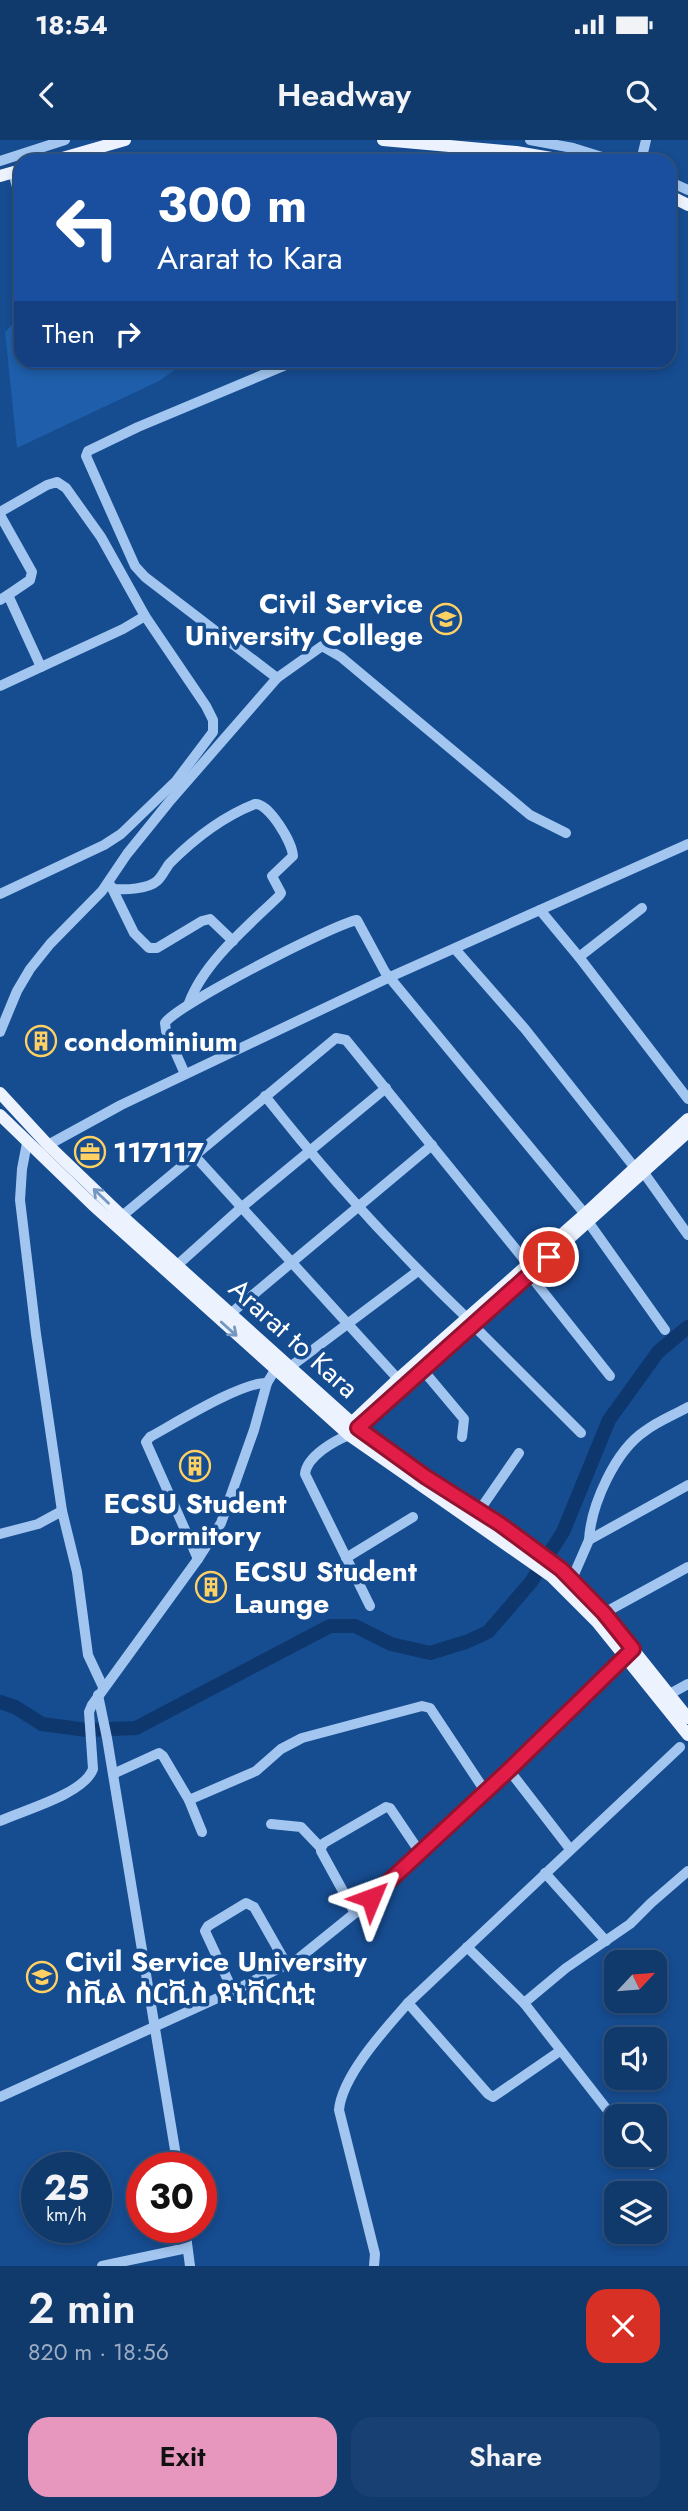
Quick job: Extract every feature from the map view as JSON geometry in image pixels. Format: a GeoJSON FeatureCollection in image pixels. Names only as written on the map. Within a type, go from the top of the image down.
{"type":"FeatureCollection","features":[{"type":"Feature","properties":{"kind":"main road"},"geometry":{"type":"LineString","coordinates":[[76,154],[125,140]]}},
{"type":"Feature","properties":{"kind":"main road"},"geometry":{"type":"LineString","coordinates":[[383,140],[467,146],[521,154]]}},
{"type":"Feature","properties":{"kind":"main road"},"geometry":{"type":"LineString","coordinates":[[676,191],[688,205]]}},
{"type":"Feature","properties":{"kind":"main road","name":"Ararat to Kara"},"geometry":{"type":"LineString","coordinates":[[0,1093],[48,1146],[122,1216],[172,1270],[230,1314],[290,1367],[348,1431]]}},
{"type":"Feature","properties":{"kind":"main road","name":"Ararat to Kara"},"geometry":{"type":"LineString","coordinates":[[0,1115],[27,1143],[172,1270],[275,1370],[348,1431],[538,1558]]}},
{"type":"Feature","properties":{"kind":"main road"},"geometry":{"type":"LineString","coordinates":[[640,1170],[688,1119]]}},
{"type":"Feature","properties":{"kind":"main road"},"geometry":{"type":"LineString","coordinates":[[348,1431],[379,1402],[422,1369],[528,1268],[640,1170],[688,1132]]}},
{"type":"Feature","properties":{"kind":"main road"},"geometry":{"type":"LineString","coordinates":[[379,1402],[398,1378],[470,1322]]}},
{"type":"Feature","properties":{"kind":"main road","name":"Ararat to Kara"},"geometry":{"type":"LineString","coordinates":[[422,1481],[479,1511],[604,1613],[688,1735]]}},
{"type":"Feature","properties":{"kind":"main road","name":"Ararat to Kara"},"geometry":{"type":"LineString","coordinates":[[574,1587],[688,1718]]}},
{"type":"Feature","properties":{"kind":"street"},"geometry":{"type":"LineString","coordinates":[[22,154],[65,140]]}},
{"type":"Feature","properties":{"kind":"street"},"geometry":{"type":"LineString","coordinates":[[530,140],[592,154]]}},
{"type":"Feature","properties":{"kind":"street"},"geometry":{"type":"LineString","coordinates":[[465,154],[467,146]]}},
{"type":"Feature","properties":{"kind":"street"},"geometry":{"type":"LineString","coordinates":[[277,678],[145,578],[135,566],[86,456],[92,449],[138,427],[279,368]]}},
{"type":"Feature","properties":{"kind":"street"},"geometry":{"type":"LineString","coordinates":[[0,894],[104,845],[121,834],[176,781],[214,732],[213,720],[206,706],[145,616],[101,537],[66,488],[57,482],[47,485],[0,514],[32,572],[30,580],[4,597],[41,667]]}},
{"type":"Feature","properties":{"kind":"street"},"geometry":{"type":"LineString","coordinates":[[0,685],[124,629],[145,616]]}},
{"type":"Feature","properties":{"kind":"street"},"geometry":{"type":"LineString","coordinates":[[0,1032],[17,991],[50,944],[111,886],[127,854],[277,678],[322,646],[341,657],[530,815],[566,833]]}},
{"type":"Feature","properties":{"kind":"street"},"geometry":{"type":"LineString","coordinates":[[111,886],[141,887],[158,880],[167,866],[193,841],[237,811],[261,803],[266,807],[288,840],[293,856],[272,876],[281,893],[233,941],[203,976],[189,1003]]}},
{"type":"Feature","properties":{"kind":"street"},"geometry":{"type":"LineString","coordinates":[[48,1146],[121,1105],[390,977],[688,844]]}},
{"type":"Feature","properties":{"kind":"street"},"geometry":{"type":"LineString","coordinates":[[111,886],[134,933],[149,948],[157,948],[210,919],[233,941]]}},
{"type":"Feature","properties":{"kind":"street"},"geometry":{"type":"LineString","coordinates":[[579,957],[642,908]]}},
{"type":"Feature","properties":{"kind":"street"},"geometry":{"type":"LineString","coordinates":[[540,910],[688,1099]]}},
{"type":"Feature","properties":{"kind":"street"},"geometry":{"type":"LineString","coordinates":[[185,1074],[166,1031],[165,1023],[168,1017],[289,950],[355,920],[378,963],[587,1218],[665,1331]]}},
{"type":"Feature","properties":{"kind":"street"},"geometry":{"type":"LineString","coordinates":[[455,949],[525,1029],[640,1170],[688,1235]]}},
{"type":"Feature","properties":{"kind":"street"},"geometry":{"type":"LineString","coordinates":[[122,1216],[193,1154],[336,1038],[341,1038],[346,1040],[432,1145],[610,1376]]}},
{"type":"Feature","properties":{"kind":"street"},"geometry":{"type":"LineString","coordinates":[[172,1270],[242,1207],[386,1088]]}},
{"type":"Feature","properties":{"kind":"street"},"geometry":{"type":"LineString","coordinates":[[265,1096],[356,1206],[581,1433]]}},
{"type":"Feature","properties":{"kind":"street"},"geometry":{"type":"LineString","coordinates":[[27,1143],[20,1200],[62,1511],[77,1572],[88,1655],[100,1691],[176,2152]]}},
{"type":"Feature","properties":{"kind":"street"},"geometry":{"type":"LineString","coordinates":[[230,1314],[432,1145]]}},
{"type":"Feature","properties":{"kind":"street"},"geometry":{"type":"LineString","coordinates":[[193,1154],[398,1378]]}},
{"type":"Feature","properties":{"kind":"street"},"geometry":{"type":"LineString","coordinates":[[290,1367],[418,1271]]}},
{"type":"Feature","properties":{"kind":"street"},"geometry":{"type":"LineString","coordinates":[[422,1369],[464,1419],[462,1437]]}},
{"type":"Feature","properties":{"kind":"street"},"geometry":{"type":"LineString","coordinates":[[0,1821],[54,1799],[87,1780],[93,1769],[89,1712],[100,1691],[198,1559],[225,1514],[267,1383],[275,1370]]}},
{"type":"Feature","properties":{"kind":"street"},"geometry":{"type":"LineString","coordinates":[[198,1559],[146,1442],[150,1437],[233,1393],[252,1384],[267,1383]]}},
{"type":"Feature","properties":{"kind":"street"},"geometry":{"type":"LineString","coordinates":[[574,1587],[589,1539],[589,1527],[611,1472],[625,1451],[645,1431],[688,1407]]}},
{"type":"Feature","properties":{"kind":"street"},"geometry":{"type":"LineString","coordinates":[[348,1431],[306,1467],[305,1474],[370,1606]]}},
{"type":"Feature","properties":{"kind":"street"},"geometry":{"type":"LineString","coordinates":[[479,1511],[519,1453]]}},
{"type":"Feature","properties":{"kind":"street"},"geometry":{"type":"LineString","coordinates":[[589,1539],[688,1485]]}},
{"type":"Feature","properties":{"kind":"street"},"geometry":{"type":"LineString","coordinates":[[0,1534],[38,1524],[62,1511]]}},
{"type":"Feature","properties":{"kind":"street"},"geometry":{"type":"LineString","coordinates":[[346,1558],[413,1517]]}},
{"type":"Feature","properties":{"kind":"street"},"geometry":{"type":"LineString","coordinates":[[604,1613],[688,1567]]}},
{"type":"Feature","properties":{"kind":"street"},"geometry":{"type":"LineString","coordinates":[[0,2097],[233,1992],[298,1959],[355,1913],[509,1770],[629,1653]]}},
{"type":"Feature","properties":{"kind":"street"},"geometry":{"type":"LineString","coordinates":[[668,1695],[688,1684]]}},
{"type":"Feature","properties":{"kind":"street"},"geometry":{"type":"LineString","coordinates":[[188,1800],[256,1771],[281,1749],[302,1738],[422,1706],[430,1708],[485,1791]]}},
{"type":"Feature","properties":{"kind":"street"},"geometry":{"type":"LineString","coordinates":[[374,2266],[375,2254],[339,2110],[343,2090],[372,2046],[408,2003],[680,1747]]}},
{"type":"Feature","properties":{"kind":"street"},"geometry":{"type":"LineString","coordinates":[[113,1774],[159,1753],[188,1800],[202,1832]]}},
{"type":"Feature","properties":{"kind":"street"},"geometry":{"type":"LineString","coordinates":[[509,1770],[570,1849]]}},
{"type":"Feature","properties":{"kind":"street"},"geometry":{"type":"LineString","coordinates":[[321,1848],[324,1843],[386,1807],[390,1808],[419,1851]]}},
{"type":"Feature","properties":{"kind":"street"},"geometry":{"type":"LineString","coordinates":[[271,1824],[301,1827],[321,1848],[355,1913]]}},
{"type":"Feature","properties":{"kind":"street"},"geometry":{"type":"LineString","coordinates":[[524,2003],[566,1968],[630,1924],[688,1871]]}},
{"type":"Feature","properties":{"kind":"street"},"geometry":{"type":"LineString","coordinates":[[545,1873],[606,1941]]}},
{"type":"Feature","properties":{"kind":"street"},"geometry":{"type":"LineString","coordinates":[[233,1992],[205,1931],[208,1926],[246,1903],[254,1907],[288,1965]]}},
{"type":"Feature","properties":{"kind":"street"},"geometry":{"type":"LineString","coordinates":[[467,1947],[524,2003],[604,2106]]}},
{"type":"Feature","properties":{"kind":"street"},"geometry":{"type":"LineString","coordinates":[[408,2003],[488,2094],[493,2096],[561,2051]]}},
{"type":"Feature","properties":{"kind":"street"},"geometry":{"type":"LineString","coordinates":[[186,2243],[190,2266]]}},
{"type":"Feature","properties":{"kind":"street"},"geometry":{"type":"LineString","coordinates":[[102,2266],[187,2248]]}},
{"type":"Feature","properties":{"kind":"shaded area"},"geometry":{"type":"Polygon","coordinates":[[[14,322],[14,368],[177,368],[159,381],[17,448],[5,332],[14,322]]]}},
{"type":"Feature","properties":{"kind":"waterway"},"geometry":{"type":"LineString","coordinates":[[0,1702],[15,1707],[42,1724],[87,1730],[136,1728],[330,1626],[355,1626],[391,1644],[430,1653],[488,1632],[531,1582],[563,1532],[609,1420],[658,1352],[688,1327]]}},
{"type":"Feature","properties":{"kind":"place","name":"Civil Service University College"},"geometry":{"type":"Point","coordinates":[446,619]}},
{"type":"Feature","properties":{"kind":"place","name":"condominium"},"geometry":{"type":"Point","coordinates":[41,1041]}},
{"type":"Feature","properties":{"kind":"place","name":"117117"},"geometry":{"type":"Point","coordinates":[90,1152]}},
{"type":"Feature","properties":{"kind":"place","name":"ECSU Student Dormitory"},"geometry":{"type":"Point","coordinates":[195,1466]}},
{"type":"Feature","properties":{"kind":"place","name":"ECSU Student Launge"},"geometry":{"type":"Point","coordinates":[211,1587]}},
{"type":"Feature","properties":{"kind":"place","name":"Civil Service University ስቪል ሰርቪስ ዩኒቨርሲቲ"},"geometry":{"type":"Point","coordinates":[42,1977]}},
{"type":"Feature","properties":{"kind":"route"},"geometry":{"type":"LineString","coordinates":[[371,1898],[509,1770],[633,1649],[604,1613],[561,1569],[500,1524],[426,1477],[358,1428],[549,1257]]}}]}
